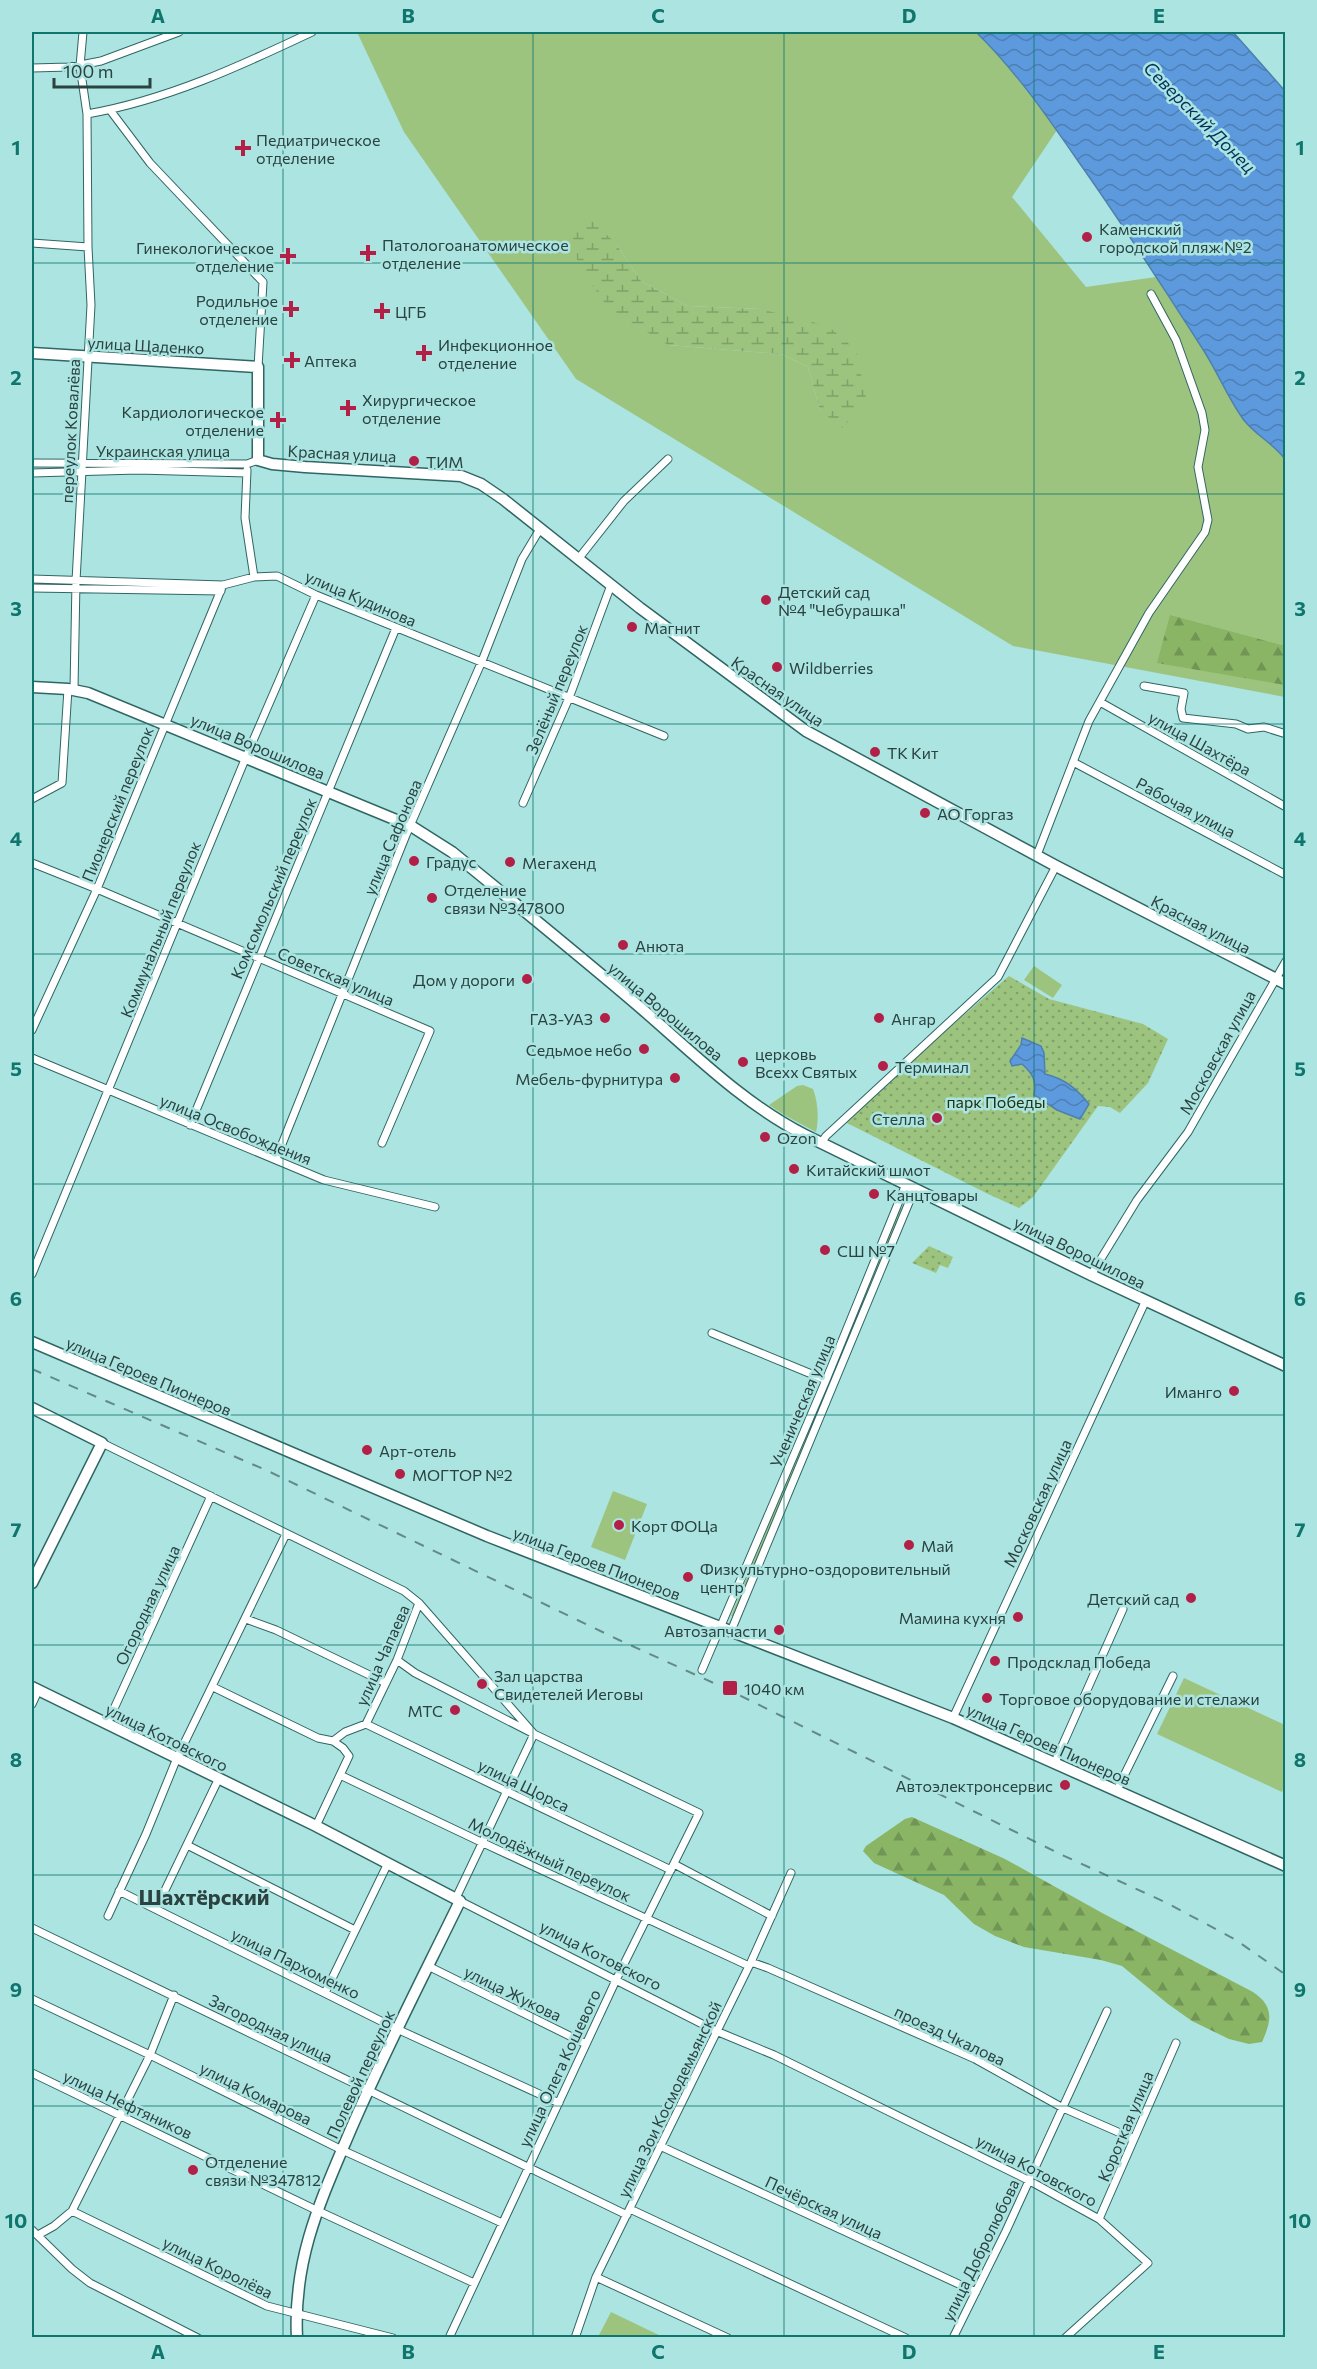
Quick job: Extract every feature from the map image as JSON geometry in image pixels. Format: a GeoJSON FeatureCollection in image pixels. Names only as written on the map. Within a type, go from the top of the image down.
{"type":"FeatureCollection","features":[{"type":"Feature","properties":{"kind":"main road","name":"улица Щаденко"},"geometry":{"type":"LineString","coordinates":[[32,353],[258,367]]}},
{"type":"Feature","properties":{"kind":"main road"},"geometry":{"type":"LineString","coordinates":[[253,462],[258,367]]}},
{"type":"Feature","properties":{"kind":"main road","name":"Красная улица"},"geometry":{"type":"LineString","coordinates":[[253,462],[461,476],[486,487],[611,585],[806,731],[1056,866],[1286,984]]}},
{"type":"Feature","properties":{"kind":"main road","name":"улица Ворошилова"},"geometry":{"type":"LineString","coordinates":[[32,687],[71,689],[165,723],[411,826],[452,852],[641,1008],[696,1057],[764,1111],[787,1126],[1091,1275],[1286,1366]]}},
{"type":"Feature","properties":{"kind":"main road","name":"улица Героев Пионеров"},"geometry":{"type":"LineString","coordinates":[[32,1342],[488,1536],[953,1718],[1286,1866]]}},
{"type":"Feature","properties":{"kind":"main road"},"geometry":{"type":"LineString","coordinates":[[32,1408],[102,1443],[32,1583]]}},
{"type":"Feature","properties":{"kind":"main road","name":"улица Котовского"},"geometry":{"type":"LineString","coordinates":[[35,1689],[316,1826],[458,1899]]}},
{"type":"Feature","properties":{"kind":"main road","name":"Полевой переулок"},"geometry":{"type":"LineString","coordinates":[[297,2337],[296,2313],[303,2258],[316,2210],[367,2090],[458,1899]]}},
{"type":"Feature","properties":{"kind":"street","name":"переулок Ковалёва"},"geometry":{"type":"LineString","coordinates":[[41,796],[62,783],[77,589],[91,305],[87,114],[80,66],[83,32]]}},
{"type":"Feature","properties":{"kind":"street"},"geometry":{"type":"LineString","coordinates":[[32,68],[80,66],[117,56],[179,32]]}},
{"type":"Feature","properties":{"kind":"street"},"geometry":{"type":"LineString","coordinates":[[87,114],[132,105],[214,77],[312,32]]}},
{"type":"Feature","properties":{"kind":"street"},"geometry":{"type":"LineString","coordinates":[[110,110],[150,163],[263,282],[258,367]]}},
{"type":"Feature","properties":{"kind":"street"},"geometry":{"type":"LineString","coordinates":[[32,243],[88,247]]}},
{"type":"Feature","properties":{"kind":"street"},"geometry":{"type":"LineString","coordinates":[[1037,855],[1089,721],[1149,613],[1205,532],[1208,520],[1198,467],[1205,430],[1202,413],[1176,340],[1150,294]]}},
{"type":"Feature","properties":{"kind":"street"},"geometry":{"type":"LineString","coordinates":[[579,558],[624,501],[668,459]]}},
{"type":"Feature","properties":{"kind":"street"},"geometry":{"type":"LineString","coordinates":[[253,462],[247,473],[244,519],[254,577]]}},
{"type":"Feature","properties":{"kind":"street","name":"Украинская улица"},"geometry":{"type":"LineString","coordinates":[[32,463],[253,462]]}},
{"type":"Feature","properties":{"kind":"street","name":"Украинская улица"},"geometry":{"type":"LineString","coordinates":[[32,473],[138,470],[247,473]]}},
{"type":"Feature","properties":{"kind":"street","name":"улица Сафонова"},"geometry":{"type":"LineString","coordinates":[[276,1159],[342,993],[482,661],[522,559],[540,529]]}},
{"type":"Feature","properties":{"kind":"street","name":"улица Кудинова"},"geometry":{"type":"LineString","coordinates":[[32,588],[222,588],[254,577],[277,576],[316,596],[664,736]]}},
{"type":"Feature","properties":{"kind":"street","name":"улица Кудинова"},"geometry":{"type":"LineString","coordinates":[[32,579],[222,588]]}},
{"type":"Feature","properties":{"kind":"street","name":"Зелёный переулок"},"geometry":{"type":"LineString","coordinates":[[523,803],[569,698],[611,585]]}},
{"type":"Feature","properties":{"kind":"street","name":"Пионерский переулок"},"geometry":{"type":"LineString","coordinates":[[32,1030],[97,889],[222,588]]}},
{"type":"Feature","properties":{"kind":"street","name":"Коммунальный переулок"},"geometry":{"type":"LineString","coordinates":[[32,1274],[246,757],[316,596]]}},
{"type":"Feature","properties":{"kind":"street","name":"Комсомольский переулок"},"geometry":{"type":"LineString","coordinates":[[190,1125],[396,628]]}},
{"type":"Feature","properties":{"kind":"street"},"geometry":{"type":"LineString","coordinates":[[1144,686],[1184,693],[1181,709],[1183,718],[1236,724],[1248,729],[1264,726],[1286,734]]}},
{"type":"Feature","properties":{"kind":"street","name":"улица Шахтёра"},"geometry":{"type":"LineString","coordinates":[[1100,702],[1284,804]]}},
{"type":"Feature","properties":{"kind":"street","name":"Рабочая улица"},"geometry":{"type":"LineString","coordinates":[[1073,762],[1286,875]]}},
{"type":"Feature","properties":{"kind":"street"},"geometry":{"type":"LineString","coordinates":[[32,791],[41,796]]}},
{"type":"Feature","properties":{"kind":"street"},"geometry":{"type":"LineString","coordinates":[[32,799],[41,796]]}},
{"type":"Feature","properties":{"kind":"street","name":"Советская улица"},"geometry":{"type":"LineString","coordinates":[[32,863],[430,1031],[382,1143]]}},
{"type":"Feature","properties":{"kind":"street"},"geometry":{"type":"LineString","coordinates":[[821,1143],[998,977],[1056,866]]}},
{"type":"Feature","properties":{"kind":"street","name":"Московская улица"},"geometry":{"type":"LineString","coordinates":[[1091,1275],[1137,1200],[1188,1132],[1286,961]]}},
{"type":"Feature","properties":{"kind":"street","name":"улица Освобождения"},"geometry":{"type":"LineString","coordinates":[[32,1058],[324,1180],[435,1207]]}},
{"type":"Feature","properties":{"kind":"street","name":"Ученическая улица"},"geometry":{"type":"LineString","coordinates":[[727,1629],[826,1380],[910,1186]]}},
{"type":"Feature","properties":{"kind":"street","name":"Ученическая улица"},"geometry":{"type":"LineString","coordinates":[[727,1629],[910,1186]]}},
{"type":"Feature","properties":{"kind":"street","name":"Московская улица"},"geometry":{"type":"LineString","coordinates":[[953,1718],[1146,1300]]}},
{"type":"Feature","properties":{"kind":"street"},"geometry":{"type":"LineString","coordinates":[[712,1333],[826,1380]]}},
{"type":"Feature","properties":{"kind":"street"},"geometry":{"type":"LineString","coordinates":[[102,1443],[404,1591],[419,1603],[534,1734]]}},
{"type":"Feature","properties":{"kind":"street","name":"Огородная улица"},"geometry":{"type":"LineString","coordinates":[[106,1725],[211,1496]]}},
{"type":"Feature","properties":{"kind":"street"},"geometry":{"type":"LineString","coordinates":[[108,1916],[177,1758],[286,1534]]}},
{"type":"Feature","properties":{"kind":"street","name":"улица Чапаева"},"geometry":{"type":"LineString","coordinates":[[333,1742],[345,1732],[366,1724],[397,1660],[419,1603]]}},
{"type":"Feature","properties":{"kind":"street"},"geometry":{"type":"LineString","coordinates":[[1055,1762],[1123,1609]]}},
{"type":"Feature","properties":{"kind":"street"},"geometry":{"type":"LineString","coordinates":[[246,1619],[276,1630],[386,1683]]}},
{"type":"Feature","properties":{"kind":"street"},"geometry":{"type":"LineString","coordinates":[[702,1670],[727,1629]]}},
{"type":"Feature","properties":{"kind":"street"},"geometry":{"type":"LineString","coordinates":[[397,1660],[415,1674],[534,1734]]}},
{"type":"Feature","properties":{"kind":"street"},"geometry":{"type":"LineString","coordinates":[[1117,1790],[1173,1676]]}},
{"type":"Feature","properties":{"kind":"street"},"geometry":{"type":"LineString","coordinates":[[213,1687],[318,1738],[333,1742],[343,1748],[349,1756],[316,1826]]}},
{"type":"Feature","properties":{"kind":"street"},"geometry":{"type":"LineString","coordinates":[[32,1704],[35,1689]]}},
{"type":"Feature","properties":{"kind":"street","name":"улица Щорса"},"geometry":{"type":"LineString","coordinates":[[366,1724],[772,1916]]}},
{"type":"Feature","properties":{"kind":"street","name":"Полевой переулок"},"geometry":{"type":"LineString","coordinates":[[458,1899],[481,1842],[534,1734]]}},
{"type":"Feature","properties":{"kind":"street","name":"улица Олега Кошевого"},"geometry":{"type":"LineString","coordinates":[[448,2337],[616,1980],[699,1813],[534,1734]]}},
{"type":"Feature","properties":{"kind":"street","name":"Молодёжный переулок"},"geometry":{"type":"LineString","coordinates":[[340,1775],[647,1920],[750,1964]]}},
{"type":"Feature","properties":{"kind":"street"},"geometry":{"type":"LineString","coordinates":[[156,1909],[219,1778]]}},
{"type":"Feature","properties":{"kind":"street"},"geometry":{"type":"LineString","coordinates":[[187,1845],[355,1929]]}},
{"type":"Feature","properties":{"kind":"street"},"geometry":{"type":"LineString","coordinates":[[325,1993],[388,1863]]}},
{"type":"Feature","properties":{"kind":"street","name":"улица Зои Космодемьянской"},"geometry":{"type":"LineString","coordinates":[[575,2337],[596,2277],[750,1964],[791,1873]]}},
{"type":"Feature","properties":{"kind":"street","name":"улица Пархоменко"},"geometry":{"type":"LineString","coordinates":[[119,1891],[397,2029],[559,2103]]}},
{"type":"Feature","properties":{"kind":"street","name":"улица Котовского"},"geometry":{"type":"LineString","coordinates":[[458,1899],[716,2031],[774,2055],[1028,2180],[1099,2219],[1148,2263],[1065,2337]]}},
{"type":"Feature","properties":{"kind":"street","name":"Загородная улица"},"geometry":{"type":"LineString","coordinates":[[32,1928],[367,2090],[629,2212]]}},
{"type":"Feature","properties":{"kind":"street","name":"проезд Чкалова"},"geometry":{"type":"LineString","coordinates":[[750,1964],[768,1968],[975,2059],[1063,2108],[1134,2139]]}},
{"type":"Feature","properties":{"kind":"street","name":"улица Жукова"},"geometry":{"type":"LineString","coordinates":[[428,1966],[586,2044]]}},
{"type":"Feature","properties":{"kind":"street"},"geometry":{"type":"LineString","coordinates":[[38,2235],[54,2226],[72,2211],[150,2055],[174,1995]]}},
{"type":"Feature","properties":{"kind":"street","name":"улица Комарова"},"geometry":{"type":"LineString","coordinates":[[32,1999],[342,2150],[502,2223]]}},
{"type":"Feature","properties":{"kind":"street","name":"улица Добролюбова"},"geometry":{"type":"LineString","coordinates":[[953,2337],[1107,2011]]}},
{"type":"Feature","properties":{"kind":"street","name":"Короткая улица"},"geometry":{"type":"LineString","coordinates":[[1099,2219],[1176,2043]]}},
{"type":"Feature","properties":{"kind":"street","name":"улица Нефтяников"},"geometry":{"type":"LineString","coordinates":[[32,2073],[316,2210],[474,2283]]}},
{"type":"Feature","properties":{"kind":"street","name":"Печёрская улица"},"geometry":{"type":"LineString","coordinates":[[660,2146],[976,2292]]}},
{"type":"Feature","properties":{"kind":"street","name":"улица Королёва"},"geometry":{"type":"LineString","coordinates":[[72,2211],[267,2306],[393,2337]]}},
{"type":"Feature","properties":{"kind":"street"},"geometry":{"type":"LineString","coordinates":[[629,2212],[906,2337]]}},
{"type":"Feature","properties":{"kind":"street"},"geometry":{"type":"LineString","coordinates":[[32,2230],[72,2269],[90,2283],[198,2337]]}},
{"type":"Feature","properties":{"kind":"street"},"geometry":{"type":"LineString","coordinates":[[596,2277],[728,2337]]}},
{"type":"Feature","properties":{"kind":"green space"},"geometry":{"type":"Polygon","coordinates":[[[357,32],[976,32],[997,52],[1057,130],[1012,197],[1086,287],[1156,277],[1221,378],[1241,416],[1285,459],[1285,697],[1013,646],[576,379],[404,132],[357,32]],[[616,244],[668,345],[781,354],[808,367],[820,410],[867,402],[760,309],[688,306],[641,281],[616,244]]]}},
{"type":"Feature","properties":{"kind":"green space"},"geometry":{"type":"Polygon","coordinates":[[[591,219],[616,244],[641,281],[688,306],[760,309],[828,326],[856,350],[867,402],[842,428],[820,410],[808,367],[781,354],[668,345],[608,308],[578,264],[570,222],[591,219]]]}},
{"type":"Feature","properties":{"kind":"green space"},"geometry":{"type":"Polygon","coordinates":[[[1170,615],[1285,646],[1285,685],[1157,663],[1170,615]]]}},
{"type":"Feature","properties":{"kind":"green space"},"geometry":{"type":"Polygon","coordinates":[[[1034,966],[1062,985],[1053,998],[1024,980],[1034,966]]]}},
{"type":"Feature","properties":{"kind":"green space","name":"парк Победы"},"geometry":{"type":"Polygon","coordinates":[[[1009,976],[1049,999],[1143,1024],[1168,1039],[1148,1083],[1120,1113],[1110,1107],[1098,1106],[1033,1197],[1019,1208],[845,1122],[915,1057],[1009,976]]]}},
{"type":"Feature","properties":{"kind":"green space"},"geometry":{"type":"Polygon","coordinates":[[[803,1085],[813,1089],[815,1094],[818,1110],[816,1132],[769,1105],[797,1086],[803,1085]]]}},
{"type":"Feature","properties":{"kind":"green space"},"geometry":{"type":"Polygon","coordinates":[[[900,1208],[902,1208],[832,1387],[733,1616],[731,1616],[900,1208]]]}},
{"type":"Feature","properties":{"kind":"green space"},"geometry":{"type":"Polygon","coordinates":[[[929,1246],[953,1257],[948,1268],[940,1265],[936,1273],[912,1263],[929,1246]]]}},
{"type":"Feature","properties":{"kind":"green space","name":"Корт ФОЦа"},"geometry":{"type":"Polygon","coordinates":[[[613,1491],[647,1504],[625,1560],[591,1547],[613,1491]]]}},
{"type":"Feature","properties":{"kind":"green space"},"geometry":{"type":"Polygon","coordinates":[[[1184,1678],[1285,1725],[1285,1784],[1282,1792],[1157,1734],[1184,1678]]]}},
{"type":"Feature","properties":{"kind":"green space"},"geometry":{"type":"Polygon","coordinates":[[[912,1817],[1005,1859],[1253,1992],[1268,2008],[1268,2027],[1262,2042],[1249,2044],[1229,2039],[1192,2021],[1122,1966],[1101,1960],[1024,1947],[995,1936],[974,1924],[944,1895],[874,1863],[863,1851],[866,1846],[905,1819],[912,1817]]]}},
{"type":"Feature","properties":{"kind":"green space"},"geometry":{"type":"Polygon","coordinates":[[[611,2312],[663,2337],[598,2337],[611,2312]]]}},
{"type":"Feature","properties":{"kind":"water","name":"Северский Донец"},"geometry":{"type":"Polygon","coordinates":[[[976,32],[1233,32],[1285,91],[1285,459],[1243,419],[1204,351],[1094,184],[1030,94],[976,32]]]}},
{"type":"Feature","properties":{"kind":"water"},"geometry":{"type":"Polygon","coordinates":[[[1022,1038],[1041,1046],[1044,1053],[1045,1074],[1070,1085],[1089,1104],[1080,1119],[1057,1110],[1034,1095],[1035,1086],[1029,1071],[1022,1064],[1012,1066],[1010,1061],[1021,1045],[1022,1038]]]}},
{"type":"Feature","properties":{"kind":"railway"},"geometry":{"type":"LineString","coordinates":[[32,1369],[268,1471],[619,1640],[729,1690],[1060,1854],[1167,1903],[1236,1940],[1286,1975]]}},
{"type":"Feature","properties":{"kind":"place","name":"Педиатрическое отделение"},"geometry":{"type":"Point","coordinates":[243,148]}},
{"type":"Feature","properties":{"kind":"place","name":"Каменский городской пляж №2"},"geometry":{"type":"Point","coordinates":[1087,237]}},
{"type":"Feature","properties":{"kind":"place","name":"Патологоанатомическое отделение"},"geometry":{"type":"Point","coordinates":[368,253]}},
{"type":"Feature","properties":{"kind":"place","name":"Гинекологическое отделение"},"geometry":{"type":"Point","coordinates":[288,256]}},
{"type":"Feature","properties":{"kind":"place","name":"Родильное отделение"},"geometry":{"type":"Point","coordinates":[291,309]}},
{"type":"Feature","properties":{"kind":"place","name":"ЦГБ"},"geometry":{"type":"Point","coordinates":[382,311]}},
{"type":"Feature","properties":{"kind":"place","name":"Инфекционное отделение"},"geometry":{"type":"Point","coordinates":[424,353]}},
{"type":"Feature","properties":{"kind":"place","name":"Аптека"},"geometry":{"type":"Point","coordinates":[292,360]}},
{"type":"Feature","properties":{"kind":"place","name":"Хирургическое отделение"},"geometry":{"type":"Point","coordinates":[348,408]}},
{"type":"Feature","properties":{"kind":"place","name":"Кардиологическое отделение"},"geometry":{"type":"Point","coordinates":[278,420]}},
{"type":"Feature","properties":{"kind":"place","name":"ТИМ"},"geometry":{"type":"Point","coordinates":[414,461]}},
{"type":"Feature","properties":{"kind":"place","name":"Детский сад №4 \"Чебурашка\""},"geometry":{"type":"Point","coordinates":[766,600]}},
{"type":"Feature","properties":{"kind":"place","name":"Магнит"},"geometry":{"type":"Point","coordinates":[632,627]}},
{"type":"Feature","properties":{"kind":"place","name":"Wildberries"},"geometry":{"type":"Point","coordinates":[777,667]}},
{"type":"Feature","properties":{"kind":"place","name":"ТК Кит"},"geometry":{"type":"Point","coordinates":[875,752]}},
{"type":"Feature","properties":{"kind":"place","name":"АО Горгаз"},"geometry":{"type":"Point","coordinates":[925,813]}},
{"type":"Feature","properties":{"kind":"place","name":"Градус"},"geometry":{"type":"Point","coordinates":[414,861]}},
{"type":"Feature","properties":{"kind":"place","name":"Мегахенд"},"geometry":{"type":"Point","coordinates":[510,862]}},
{"type":"Feature","properties":{"kind":"place","name":"Отделение связи №347800"},"geometry":{"type":"Point","coordinates":[432,898]}},
{"type":"Feature","properties":{"kind":"place","name":"Анюта"},"geometry":{"type":"Point","coordinates":[623,945]}},
{"type":"Feature","properties":{"kind":"place","name":"Дом у дороги"},"geometry":{"type":"Point","coordinates":[527,979]}},
{"type":"Feature","properties":{"kind":"place","name":"ГАЗ-УАЗ"},"geometry":{"type":"Point","coordinates":[605,1018]}},
{"type":"Feature","properties":{"kind":"place","name":"Ангар"},"geometry":{"type":"Point","coordinates":[879,1018]}},
{"type":"Feature","properties":{"kind":"place","name":"Cедьмое небо"},"geometry":{"type":"Point","coordinates":[644,1049]}},
{"type":"Feature","properties":{"kind":"place","name":"церковь Всехх Святых"},"geometry":{"type":"Point","coordinates":[743,1062]}},
{"type":"Feature","properties":{"kind":"place","name":"Терминал"},"geometry":{"type":"Point","coordinates":[883,1066]}},
{"type":"Feature","properties":{"kind":"place","name":"Мебель-фурнитура"},"geometry":{"type":"Point","coordinates":[675,1078]}},
{"type":"Feature","properties":{"kind":"place","name":"Стелла"},"geometry":{"type":"Point","coordinates":[937,1118]}},
{"type":"Feature","properties":{"kind":"place","name":"Ozon"},"geometry":{"type":"Point","coordinates":[765,1137]}},
{"type":"Feature","properties":{"kind":"place","name":"Китайский шмот"},"geometry":{"type":"Point","coordinates":[794,1169]}},
{"type":"Feature","properties":{"kind":"place","name":"Канцтовары"},"geometry":{"type":"Point","coordinates":[874,1194]}},
{"type":"Feature","properties":{"kind":"place","name":"СШ №7"},"geometry":{"type":"Point","coordinates":[825,1250]}},
{"type":"Feature","properties":{"kind":"place","name":"Иманго"},"geometry":{"type":"Point","coordinates":[1234,1391]}},
{"type":"Feature","properties":{"kind":"place","name":"Арт-отель"},"geometry":{"type":"Point","coordinates":[367,1450]}},
{"type":"Feature","properties":{"kind":"place","name":"МОГТОР №2"},"geometry":{"type":"Point","coordinates":[400,1474]}},
{"type":"Feature","properties":{"kind":"place","name":"Корт ФОЦа"},"geometry":{"type":"Point","coordinates":[619,1525]}},
{"type":"Feature","properties":{"kind":"place","name":"Май"},"geometry":{"type":"Point","coordinates":[909,1545]}},
{"type":"Feature","properties":{"kind":"place","name":"Физкультурно-оздоровительный центр"},"geometry":{"type":"Point","coordinates":[688,1577]}},
{"type":"Feature","properties":{"kind":"place","name":"Детский сад"},"geometry":{"type":"Point","coordinates":[1191,1598]}},
{"type":"Feature","properties":{"kind":"place","name":"Мамина кухня"},"geometry":{"type":"Point","coordinates":[1018,1617]}},
{"type":"Feature","properties":{"kind":"place","name":"Автозапчасти"},"geometry":{"type":"Point","coordinates":[779,1630]}},
{"type":"Feature","properties":{"kind":"place","name":"Продсклад Победа"},"geometry":{"type":"Point","coordinates":[995,1661]}},
{"type":"Feature","properties":{"kind":"place","name":"Зал царства Свидетелей Иеговы"},"geometry":{"type":"Point","coordinates":[482,1684]}},
{"type":"Feature","properties":{"kind":"place","name":"1040 км"},"geometry":{"type":"Point","coordinates":[730,1688]}},
{"type":"Feature","properties":{"kind":"place","name":"Торговое оборудование и стелажи"},"geometry":{"type":"Point","coordinates":[987,1698]}},
{"type":"Feature","properties":{"kind":"place","name":"МТС"},"geometry":{"type":"Point","coordinates":[455,1710]}},
{"type":"Feature","properties":{"kind":"place","name":"Автоэлектронсервис"},"geometry":{"type":"Point","coordinates":[1065,1785]}},
{"type":"Feature","properties":{"kind":"place","name":"Отделение связи №347812"},"geometry":{"type":"Point","coordinates":[193,2170]}},
{"type":"Feature","properties":{"kind":"district","name":"Шахтёрский"},"geometry":{"type":"Point","coordinates":[204,1896]}}]}
